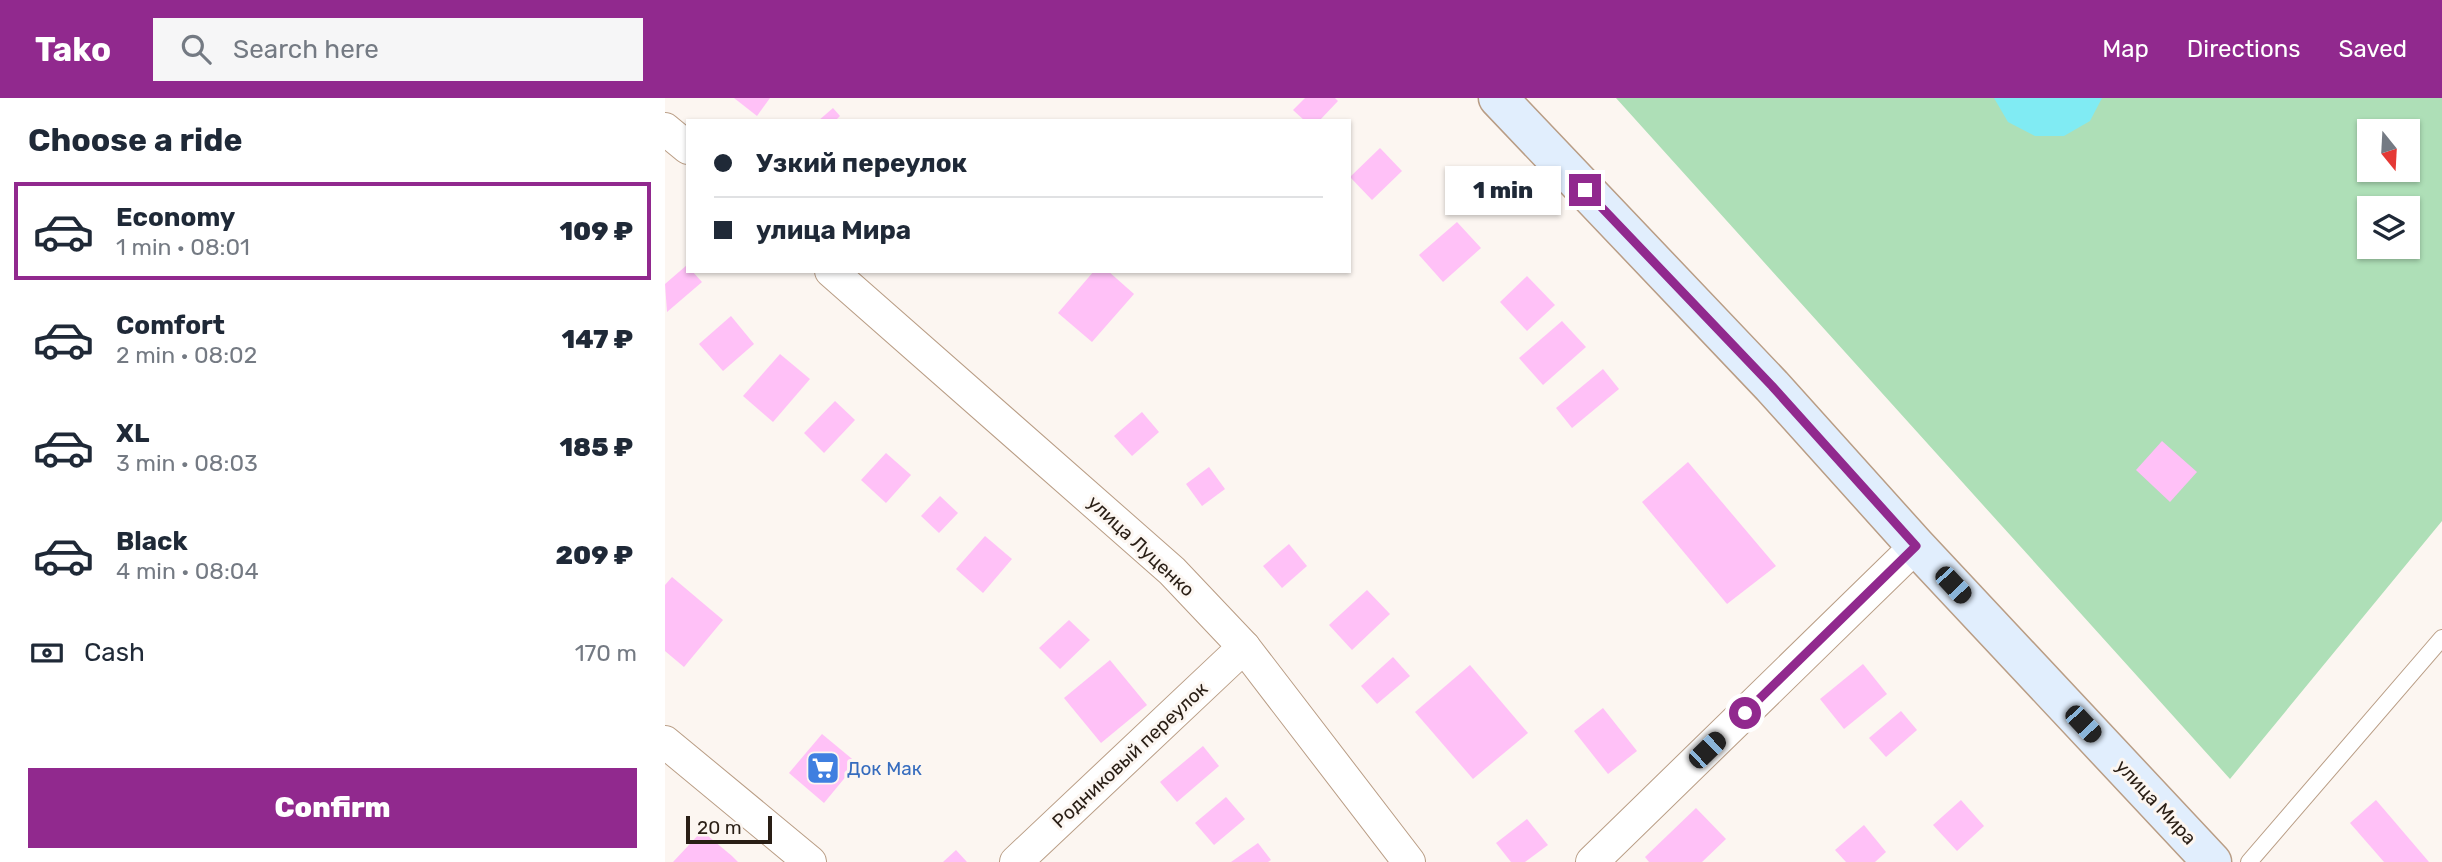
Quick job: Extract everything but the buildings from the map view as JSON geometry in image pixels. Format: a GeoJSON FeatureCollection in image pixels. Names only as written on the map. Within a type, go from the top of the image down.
{"type":"FeatureCollection","features":[{"type":"Feature","properties":{"kind":"main road","name":"улица Мира"},"geometry":{"type":"LineString","coordinates":[[1498,98],[1772,386],[1916,546],[2212,862]]}},
{"type":"Feature","properties":{"kind":"street"},"geometry":{"type":"LineString","coordinates":[[665,129],[686,146]]}},
{"type":"Feature","properties":{"kind":"street","name":"улица Луценко"},"geometry":{"type":"LineString","coordinates":[[833,273],[1172,571],[1244,647],[1409,862]]}},
{"type":"Feature","properties":{"kind":"street"},"geometry":{"type":"LineString","coordinates":[[1592,862],[1916,546]]}},
{"type":"Feature","properties":{"kind":"street","name":"Родниковый переулок"},"geometry":{"type":"LineString","coordinates":[[1016,862],[1244,647]]}},
{"type":"Feature","properties":{"kind":"street"},"geometry":{"type":"LineString","coordinates":[[665,742],[810,862]]}},
{"type":"Feature","properties":{"kind":"lane"},"geometry":{"type":"LineString","coordinates":[[2249,862],[2442,638]]}},
{"type":"Feature","properties":{"kind":"green space"},"geometry":{"type":"Polygon","coordinates":[[[1616,98],[2442,98],[2442,521],[2230,779],[1616,98]]]}},
{"type":"Feature","properties":{"kind":"water"},"geometry":{"type":"Polygon","coordinates":[[[1994,98],[2102,98],[2090,121],[2064,136],[2035,136],[2008,122],[1994,98]]]}},
{"type":"Feature","properties":{"kind":"place","name":"Док Мак"},"geometry":{"type":"Point","coordinates":[823,768]}},
{"type":"Feature","properties":{"kind":"route"},"geometry":{"type":"LineString","coordinates":[[1585,190],[1772,386],[1916,546],[1745,713]]}}]}
